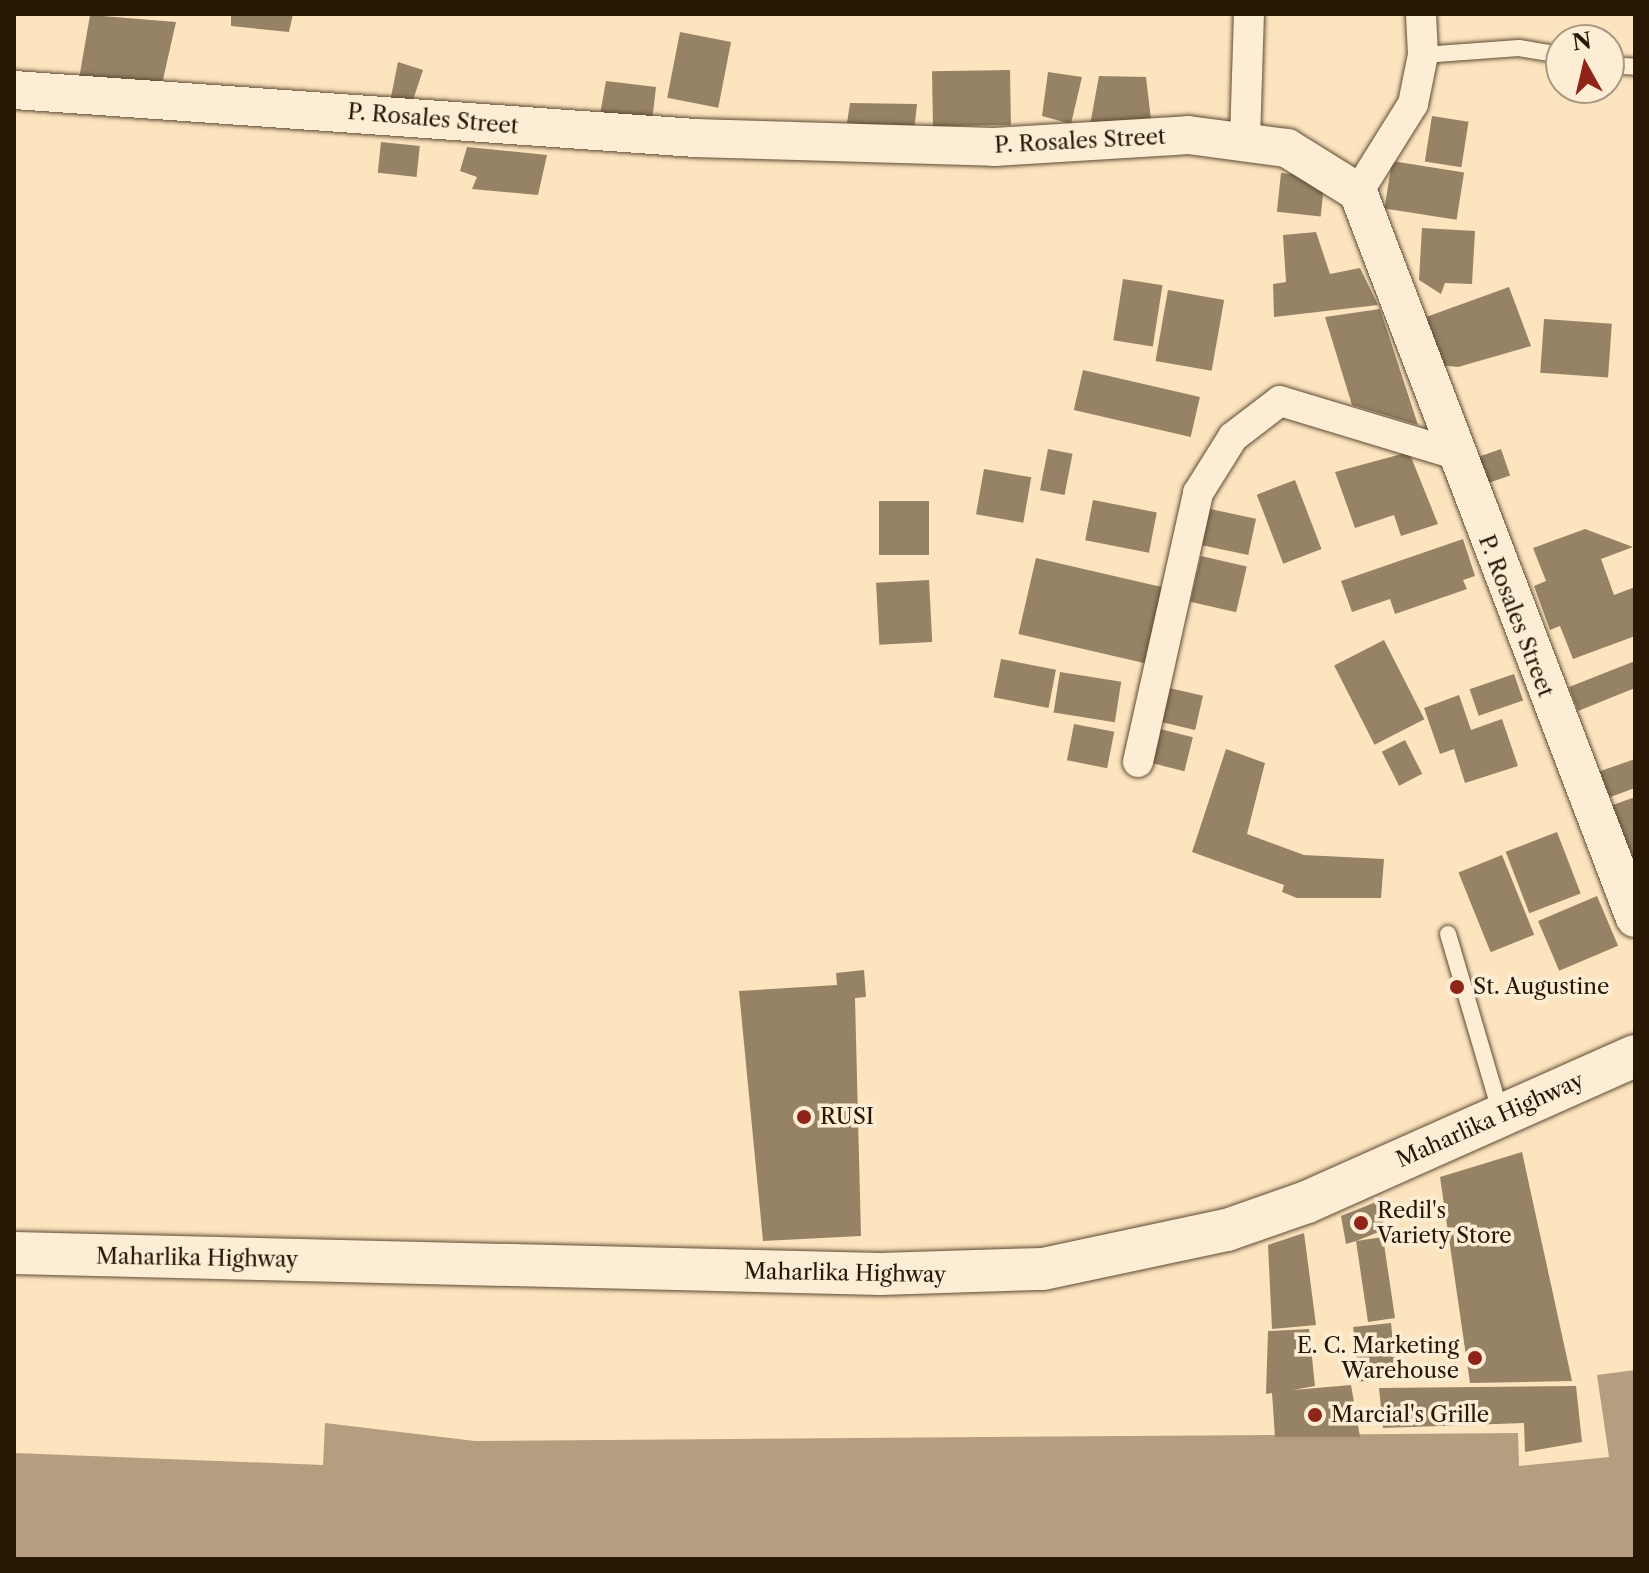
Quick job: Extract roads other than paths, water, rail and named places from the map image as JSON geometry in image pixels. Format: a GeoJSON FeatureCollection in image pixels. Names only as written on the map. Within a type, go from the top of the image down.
{"type":"FeatureCollection","features":[{"type":"Feature","properties":{"kind":"main road","name":"Maharlika Highway"},"geometry":{"type":"LineString","coordinates":[[14,1253],[880,1274],[1043,1269],[1227,1230],[1501,1116],[1635,1056]]}},
{"type":"Feature","properties":{"kind":"street"},"geometry":{"type":"LineString","coordinates":[[1245,140],[1249,14]]}},
{"type":"Feature","properties":{"kind":"street"},"geometry":{"type":"LineString","coordinates":[[1358,192],[1413,104],[1423,55],[1421,14]]}},
{"type":"Feature","properties":{"kind":"street","name":"P. Rosales Street"},"geometry":{"type":"LineString","coordinates":[[14,90],[695,138],[994,147],[1188,135],[1245,140],[1287,148],[1358,192],[1452,453],[1635,918]]}},
{"type":"Feature","properties":{"kind":"street"},"geometry":{"type":"LineString","coordinates":[[1138,762],[1198,493],[1233,437],[1280,401],[1452,453]]}},
{"type":"Feature","properties":{"kind":"lane"},"geometry":{"type":"LineString","coordinates":[[1423,55],[1519,48],[1545,52]]}},
{"type":"Feature","properties":{"kind":"lane"},"geometry":{"type":"LineString","coordinates":[[1448,934],[1501,1116]]}},
{"type":"Feature","properties":{"kind":"place","name":"St. Augustine"},"geometry":{"type":"Point","coordinates":[1457,987]}},
{"type":"Feature","properties":{"kind":"place","name":"RUSI"},"geometry":{"type":"Point","coordinates":[804,1117]}},
{"type":"Feature","properties":{"kind":"place","name":"Redil's Variety Store"},"geometry":{"type":"Point","coordinates":[1361,1223]}},
{"type":"Feature","properties":{"kind":"place","name":"E. C. Marketing Warehouse"},"geometry":{"type":"Point","coordinates":[1475,1358]}},
{"type":"Feature","properties":{"kind":"place","name":"Marcial's Grille"},"geometry":{"type":"Point","coordinates":[1315,1415]}}]}
